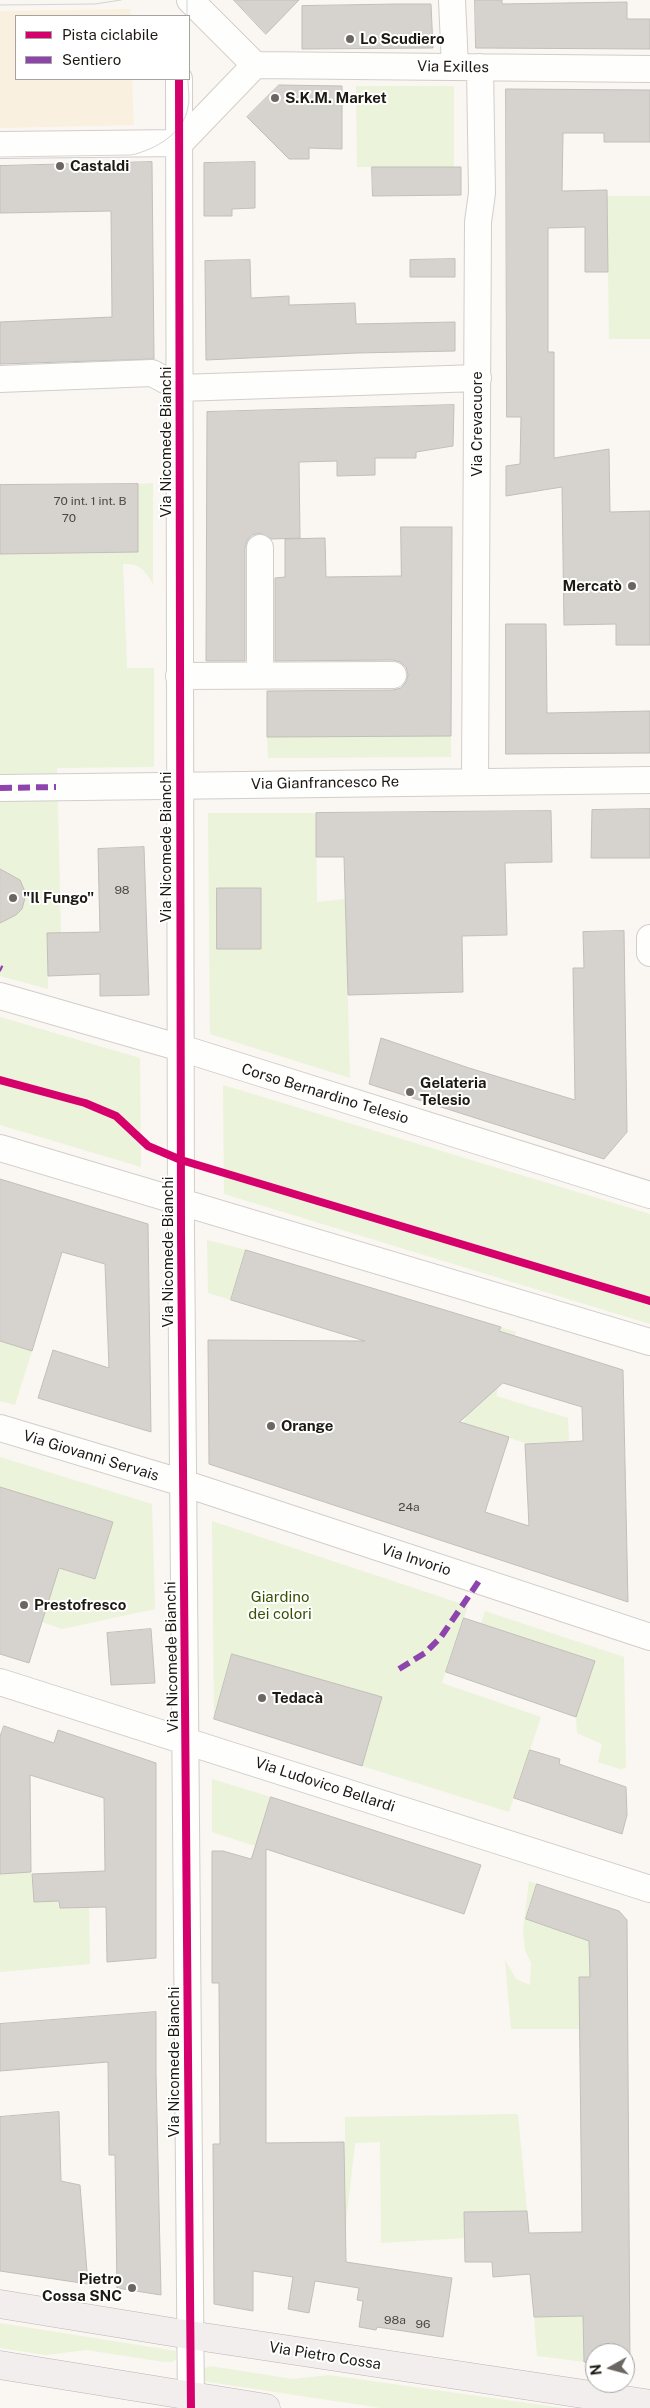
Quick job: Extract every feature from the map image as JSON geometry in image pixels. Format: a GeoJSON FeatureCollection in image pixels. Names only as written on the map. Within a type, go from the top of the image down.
{"type":"FeatureCollection","features":[{"type":"Feature","properties":{"kind":"main road","name":"Via Pietro Cossa"},"geometry":{"type":"LineString","coordinates":[[0,2304],[190,2335],[650,2404]]}},
{"type":"Feature","properties":{"kind":"main road"},"geometry":{"type":"LineString","coordinates":[[0,2365],[191,2402],[266,2408]]}},
{"type":"Feature","properties":{"kind":"street"},"geometry":{"type":"LineString","coordinates":[[178,0],[178,15]]}},
{"type":"Feature","properties":{"kind":"street"},"geometry":{"type":"LineString","coordinates":[[0,146],[180,143],[255,65],[190,0]]}},
{"type":"Feature","properties":{"kind":"street"},"geometry":{"type":"LineString","coordinates":[[452,0],[455,67]]}},
{"type":"Feature","properties":{"kind":"street","name":"Via Exilles"},"geometry":{"type":"LineString","coordinates":[[255,65],[650,70]]}},
{"type":"Feature","properties":{"kind":"street","name":"Via Crevacuore"},"geometry":{"type":"LineString","coordinates":[[475,781],[478,222],[482,193],[480,68]]}},
{"type":"Feature","properties":{"kind":"street","name":"Via Nicomede Bianchi"},"geometry":{"type":"LineString","coordinates":[[179,80],[181,1202],[187,1741],[191,2402]]}},
{"type":"Feature","properties":{"kind":"street","name":"Via Nicomede Bianchi"},"geometry":{"type":"LineString","coordinates":[[0,379],[152,373],[180,388],[478,378]]}},
{"type":"Feature","properties":{"kind":"street"},"geometry":{"type":"LineString","coordinates":[[260,548],[260,675]]}},
{"type":"Feature","properties":{"kind":"street"},"geometry":{"type":"LineString","coordinates":[[179,676],[393,675]]}},
{"type":"Feature","properties":{"kind":"street","name":"Via Gianfrancesco Re"},"geometry":{"type":"LineString","coordinates":[[0,788],[650,780]]}},
{"type":"Feature","properties":{"kind":"street"},"geometry":{"type":"LineString","coordinates":[[650,938],[650,953]]}},
{"type":"Feature","properties":{"kind":"street","name":"Corso Bernardino Telesio"},"geometry":{"type":"LineString","coordinates":[[0,996],[181,1048],[650,1195]]}},
{"type":"Feature","properties":{"kind":"street"},"geometry":{"type":"LineString","coordinates":[[0,1148],[650,1342]]}},
{"type":"Feature","properties":{"kind":"street","name":"Via Giovanni Servais"},"geometry":{"type":"LineString","coordinates":[[0,1428],[183,1483]]}},
{"type":"Feature","properties":{"kind":"street","name":"Via Invorio"},"geometry":{"type":"LineString","coordinates":[[183,1483],[650,1637]]}},
{"type":"Feature","properties":{"kind":"street","name":"Via Ludovico Bellardi"},"geometry":{"type":"LineString","coordinates":[[0,1682],[650,1889]]}},
{"type":"Feature","properties":{"kind":"shaded area"},"geometry":{"type":"Polygon","coordinates":[[[130,9],[131,15],[15,15],[15,80],[132,80],[134,125],[0,128],[0,11],[130,9]]]}},
{"type":"Feature","properties":{"kind":"green space"},"geometry":{"type":"Polygon","coordinates":[[[356,86],[454,86],[454,167],[357,167],[356,86]]]}},
{"type":"Feature","properties":{"kind":"green space"},"geometry":{"type":"Polygon","coordinates":[[[607,196],[650,196],[650,339],[609,339],[607,196]]]}},
{"type":"Feature","properties":{"kind":"green space"},"geometry":{"type":"Polygon","coordinates":[[[153,483],[153,584],[138,566],[123,564],[127,668],[154,668],[154,767],[57,768],[61,933],[47,934],[48,989],[0,976],[0,554],[138,552],[138,484],[153,483]]]}},
{"type":"Feature","properties":{"kind":"green space"},"geometry":{"type":"Polygon","coordinates":[[[451,736],[451,757],[268,758],[267,737],[451,736]]]}},
{"type":"Feature","properties":{"kind":"green space"},"geometry":{"type":"Polygon","coordinates":[[[208,813],[316,813],[317,902],[345,899],[350,1078],[210,1034],[208,813]]]}},
{"type":"Feature","properties":{"kind":"green space"},"geometry":{"type":"Polygon","coordinates":[[[0,1017],[140,1058],[141,1167],[0,1125],[0,1017]]]}},
{"type":"Feature","properties":{"kind":"green space"},"geometry":{"type":"Polygon","coordinates":[[[223,1085],[650,1214],[650,1324],[224,1194],[223,1085]]]}},
{"type":"Feature","properties":{"kind":"green space"},"geometry":{"type":"Polygon","coordinates":[[[207,1240],[246,1250],[231,1300],[208,1293],[207,1240]]]}},
{"type":"Feature","properties":{"kind":"green space"},"geometry":{"type":"Polygon","coordinates":[[[501,1327],[516,1332],[496,1396],[568,1418],[569,1441],[525,1443],[463,1423],[485,1377],[501,1327]]]}},
{"type":"Feature","properties":{"kind":"green space"},"geometry":{"type":"Polygon","coordinates":[[[0,1341],[32,1351],[15,1405],[0,1401],[0,1341]]]}},
{"type":"Feature","properties":{"kind":"green space"},"geometry":{"type":"Polygon","coordinates":[[[0,1457],[152,1504],[155,1609],[62,1629],[42,1622],[58,1568],[95,1579],[113,1522],[0,1487],[0,1457]]]}},
{"type":"Feature","properties":{"kind":"green space","name":"Giardino dei colori"},"geometry":{"type":"Polygon","coordinates":[[[212,1521],[468,1606],[442,1683],[541,1717],[509,1812],[362,1766],[382,1697],[232,1654],[214,1719],[212,1521]]]}},
{"type":"Feature","properties":{"kind":"green space"},"geometry":{"type":"Polygon","coordinates":[[[485,1611],[624,1657],[626,1768],[620,1769],[598,1762],[602,1744],[577,1733],[576,1717],[595,1661],[481,1623],[485,1611]]]}},
{"type":"Feature","properties":{"kind":"green space"},"geometry":{"type":"Polygon","coordinates":[[[212,1779],[271,1797],[255,1846],[212,1832],[212,1779]]]}},
{"type":"Feature","properties":{"kind":"green space"},"geometry":{"type":"Polygon","coordinates":[[[31,1872],[34,1902],[59,1901],[60,1908],[89,1907],[90,1964],[0,1972],[0,1874],[31,1872]]]}},
{"type":"Feature","properties":{"kind":"green space"},"geometry":{"type":"Polygon","coordinates":[[[529,1881],[537,1884],[526,1919],[589,1941],[590,1977],[579,1978],[580,2029],[511,2029],[505,1960],[516,1979],[530,1985],[531,1963],[525,1950],[523,1931],[529,1881]]]}},
{"type":"Feature","properties":{"kind":"green space"},"geometry":{"type":"Polygon","coordinates":[[[518,2114],[527,2211],[464,2212],[465,2238],[381,2243],[380,2142],[355,2143],[345,2232],[345,2117],[518,2114]]]}},
{"type":"Feature","properties":{"kind":"green space"},"geometry":{"type":"Polygon","coordinates":[[[629,2315],[583,2324],[584,2362],[537,2356],[534,2317],[629,2315]]]}},
{"type":"Feature","properties":{"kind":"green space"},"geometry":{"type":"Polygon","coordinates":[[[0,2323],[176,2351],[176,2359],[172,2362],[164,2362],[87,2350],[45,2355],[0,2348],[0,2323]]]}},
{"type":"Feature","properties":{"kind":"green space"},"geometry":{"type":"Polygon","coordinates":[[[210,2366],[293,2379],[329,2375],[563,2408],[381,2408],[202,2381],[203,2369],[210,2366]]]}},
{"type":"Feature","properties":{"kind":"building"},"geometry":{"type":"Polygon","coordinates":[[[234,0],[299,0],[266,34],[234,0]]]}},
{"type":"Feature","properties":{"kind":"building"},"geometry":{"type":"Polygon","coordinates":[[[475,0],[502,0],[502,4],[627,2],[627,19],[650,19],[650,49],[476,48],[475,0]]]}},
{"type":"Feature","properties":{"kind":"building"},"geometry":{"type":"Polygon","coordinates":[[[431,4],[433,48],[302,49],[302,6],[431,4]]]}},
{"type":"Feature","properties":{"kind":"building"},"geometry":{"type":"Polygon","coordinates":[[[279,85],[342,86],[342,149],[309,148],[309,159],[289,159],[247,117],[279,85]]]}},
{"type":"Feature","properties":{"kind":"building"},"geometry":{"type":"Polygon","coordinates":[[[506,89],[650,90],[650,142],[604,142],[604,133],[563,133],[562,191],[607,190],[608,272],[585,272],[585,227],[548,228],[548,352],[554,352],[554,458],[609,449],[610,512],[650,511],[650,645],[616,645],[616,624],[564,625],[562,487],[506,496],[506,466],[520,464],[521,417],[507,417],[506,89]]]}},
{"type":"Feature","properties":{"kind":"building"},"geometry":{"type":"Polygon","coordinates":[[[152,162],[154,359],[0,364],[0,322],[112,317],[111,211],[0,213],[0,166],[152,162]]]}},
{"type":"Feature","properties":{"kind":"building"},"geometry":{"type":"Polygon","coordinates":[[[255,162],[255,208],[232,209],[232,216],[204,216],[204,163],[255,162]]]}},
{"type":"Feature","properties":{"kind":"building"},"geometry":{"type":"Polygon","coordinates":[[[372,167],[461,167],[461,195],[373,196],[372,167]]]}},
{"type":"Feature","properties":{"kind":"building"},"geometry":{"type":"Polygon","coordinates":[[[455,259],[455,277],[410,277],[410,260],[455,259]]]}},
{"type":"Feature","properties":{"kind":"building"},"geometry":{"type":"Polygon","coordinates":[[[250,260],[251,298],[289,296],[289,305],[355,303],[356,324],[455,322],[455,351],[357,353],[206,360],[205,261],[250,260]]]}},
{"type":"Feature","properties":{"kind":"building"},"geometry":{"type":"Polygon","coordinates":[[[454,405],[453,446],[416,452],[416,458],[375,458],[375,475],[337,476],[337,461],[299,462],[300,538],[271,539],[260,533],[252,535],[247,541],[245,548],[245,661],[206,661],[207,412],[454,405]]]}},
{"type":"Feature","properties":{"kind":"building"},"geometry":{"type":"Polygon","coordinates":[[[138,484],[138,552],[0,554],[0,485],[138,484]]]}},
{"type":"Feature","properties":{"kind":"building"},"geometry":{"type":"Polygon","coordinates":[[[401,527],[452,527],[451,736],[267,737],[267,691],[393,690],[401,688],[406,682],[408,675],[406,667],[400,662],[393,660],[275,661],[275,578],[285,577],[285,539],[325,538],[326,577],[401,576],[401,527]]]}},
{"type":"Feature","properties":{"kind":"building"},"geometry":{"type":"Polygon","coordinates":[[[506,624],[546,624],[547,713],[650,711],[650,753],[506,754],[506,624]]]}},
{"type":"Feature","properties":{"kind":"building"},"geometry":{"type":"Polygon","coordinates":[[[650,809],[650,858],[591,858],[592,810],[650,809]]]}},
{"type":"Feature","properties":{"kind":"building"},"geometry":{"type":"Polygon","coordinates":[[[551,811],[552,862],[505,863],[507,935],[462,936],[463,992],[348,995],[344,857],[316,857],[316,813],[551,811]]]}},
{"type":"Feature","properties":{"kind":"building"},"geometry":{"type":"Polygon","coordinates":[[[144,847],[149,995],[100,996],[100,974],[48,976],[47,933],[100,932],[98,849],[144,847]]]}},
{"type":"Feature","properties":{"kind":"building","name":"\"Il Fungo\""},"geometry":{"type":"Polygon","coordinates":[[[0,869],[20,880],[26,894],[22,909],[16,915],[0,923],[0,869]]]}},
{"type":"Feature","properties":{"kind":"building"},"geometry":{"type":"Polygon","coordinates":[[[217,888],[261,888],[261,949],[217,949],[217,888]]]}},
{"type":"Feature","properties":{"kind":"building"},"geometry":{"type":"Polygon","coordinates":[[[624,931],[627,1132],[604,1159],[369,1084],[381,1038],[469,1068],[575,1100],[573,968],[584,968],[583,932],[624,931]]]}},
{"type":"Feature","properties":{"kind":"building"},"geometry":{"type":"Polygon","coordinates":[[[0,1179],[148,1224],[151,1432],[38,1398],[53,1350],[109,1368],[105,1264],[62,1252],[32,1351],[0,1341],[0,1179]]]}},
{"type":"Feature","properties":{"kind":"building"},"geometry":{"type":"Polygon","coordinates":[[[246,1250],[501,1327],[499,1331],[623,1370],[628,1602],[209,1464],[208,1340],[365,1341],[231,1300],[246,1250]],[[503,1383],[460,1422],[509,1437],[485,1512],[529,1526],[525,1444],[583,1441],[582,1407],[503,1383]]]}},
{"type":"Feature","properties":{"kind":"building"},"geometry":{"type":"Polygon","coordinates":[[[0,1487],[113,1522],[95,1579],[59,1568],[29,1663],[0,1654],[0,1487]]]}},
{"type":"Feature","properties":{"kind":"building"},"geometry":{"type":"Polygon","coordinates":[[[464,1618],[595,1661],[576,1717],[446,1672],[464,1618]]]}},
{"type":"Feature","properties":{"kind":"building"},"geometry":{"type":"Polygon","coordinates":[[[151,1629],[155,1683],[111,1685],[107,1633],[151,1629]]]}},
{"type":"Feature","properties":{"kind":"building"},"geometry":{"type":"Polygon","coordinates":[[[232,1654],[382,1697],[362,1766],[214,1719],[232,1654]]]}},
{"type":"Feature","properties":{"kind":"building"},"geometry":{"type":"Polygon","coordinates":[[[4,1726],[54,1743],[58,1730],[156,1763],[156,1958],[107,1962],[106,1907],[60,1908],[59,1901],[34,1902],[32,1874],[105,1871],[104,1798],[30,1775],[31,1872],[0,1874],[0,1737],[4,1726]]]}},
{"type":"Feature","properties":{"kind":"building"},"geometry":{"type":"Polygon","coordinates":[[[530,1750],[560,1759],[559,1764],[626,1787],[627,1815],[622,1834],[514,1798],[530,1750]]]}},
{"type":"Feature","properties":{"kind":"building"},"geometry":{"type":"Polygon","coordinates":[[[271,1797],[481,1865],[464,1914],[266,1849],[266,2143],[344,2142],[346,2262],[452,2278],[443,2337],[377,2327],[376,2330],[359,2327],[363,2301],[357,2300],[359,2288],[315,2281],[309,2313],[288,2309],[293,2277],[253,2271],[253,2311],[214,2304],[213,2144],[220,2144],[219,1983],[212,1983],[212,1851],[223,1851],[251,1859],[271,1797]]]}},
{"type":"Feature","properties":{"kind":"building"},"geometry":{"type":"Polygon","coordinates":[[[537,1884],[619,1911],[627,1920],[630,2343],[585,2343],[585,2362],[583,2316],[534,2317],[530,2274],[493,2277],[492,2262],[465,2262],[464,2212],[527,2211],[529,2233],[582,2232],[579,1977],[590,1977],[589,1941],[526,1919],[537,1884]]]}},
{"type":"Feature","properties":{"kind":"building"},"geometry":{"type":"Polygon","coordinates":[[[156,2012],[161,2295],[117,2288],[115,2155],[109,2155],[108,2062],[0,2071],[0,2024],[156,2012]]]}},
{"type":"Feature","properties":{"kind":"building"},"geometry":{"type":"Polygon","coordinates":[[[59,2112],[61,2181],[80,2185],[88,2284],[0,2271],[0,2117],[59,2112]]]}},
{"type":"Feature","properties":{"kind":"tram line"},"geometry":{"type":"LineString","coordinates":[[0,5],[95,4],[121,0]]}},
{"type":"Feature","properties":{"kind":"tram line"},"geometry":{"type":"LineString","coordinates":[[187,0],[187,15]]}},
{"type":"Feature","properties":{"kind":"tram line"},"geometry":{"type":"LineString","coordinates":[[0,157],[131,155],[140,153],[167,139],[181,125],[189,104],[188,80]]}},
{"type":"Feature","properties":{"kind":"marked path"},"geometry":{"type":"LineString","coordinates":[[0,788],[56,787]]}},
{"type":"Feature","properties":{"kind":"marked path"},"geometry":{"type":"LineString","coordinates":[[399,1669],[425,1653],[441,1637],[479,1581]]}},
{"type":"Feature","properties":{"kind":"cycle path"},"geometry":{"type":"LineString","coordinates":[[179,80],[181,1234],[191,2408]]}},
{"type":"Feature","properties":{"kind":"cycle path"},"geometry":{"type":"LineString","coordinates":[[0,1080],[85,1103],[116,1116],[148,1146],[181,1160],[650,1301]]}},
{"type":"Feature","properties":{"kind":"place","name":"Lo Scudiero"},"geometry":{"type":"Point","coordinates":[350,39]}},
{"type":"Feature","properties":{"kind":"place","name":"S.K.M. Market"},"geometry":{"type":"Point","coordinates":[275,98]}},
{"type":"Feature","properties":{"kind":"place","name":"Castaldi"},"geometry":{"type":"Point","coordinates":[60,166]}},
{"type":"Feature","properties":{"kind":"place","name":"Mercatò"},"geometry":{"type":"Point","coordinates":[632,586]}},
{"type":"Feature","properties":{"kind":"place","name":"\"Il Fungo\""},"geometry":{"type":"Point","coordinates":[13,898]}},
{"type":"Feature","properties":{"kind":"place","name":"Gelateria Telesio"},"geometry":{"type":"Point","coordinates":[410,1092]}},
{"type":"Feature","properties":{"kind":"place","name":"Orange"},"geometry":{"type":"Point","coordinates":[271,1426]}},
{"type":"Feature","properties":{"kind":"place","name":"Prestofresco"},"geometry":{"type":"Point","coordinates":[24,1605]}},
{"type":"Feature","properties":{"kind":"place","name":"Tedacà"},"geometry":{"type":"Point","coordinates":[262,1698]}},
{"type":"Feature","properties":{"kind":"place","name":"Pietro Cossa SNC"},"geometry":{"type":"Point","coordinates":[132,2288]}}]}
